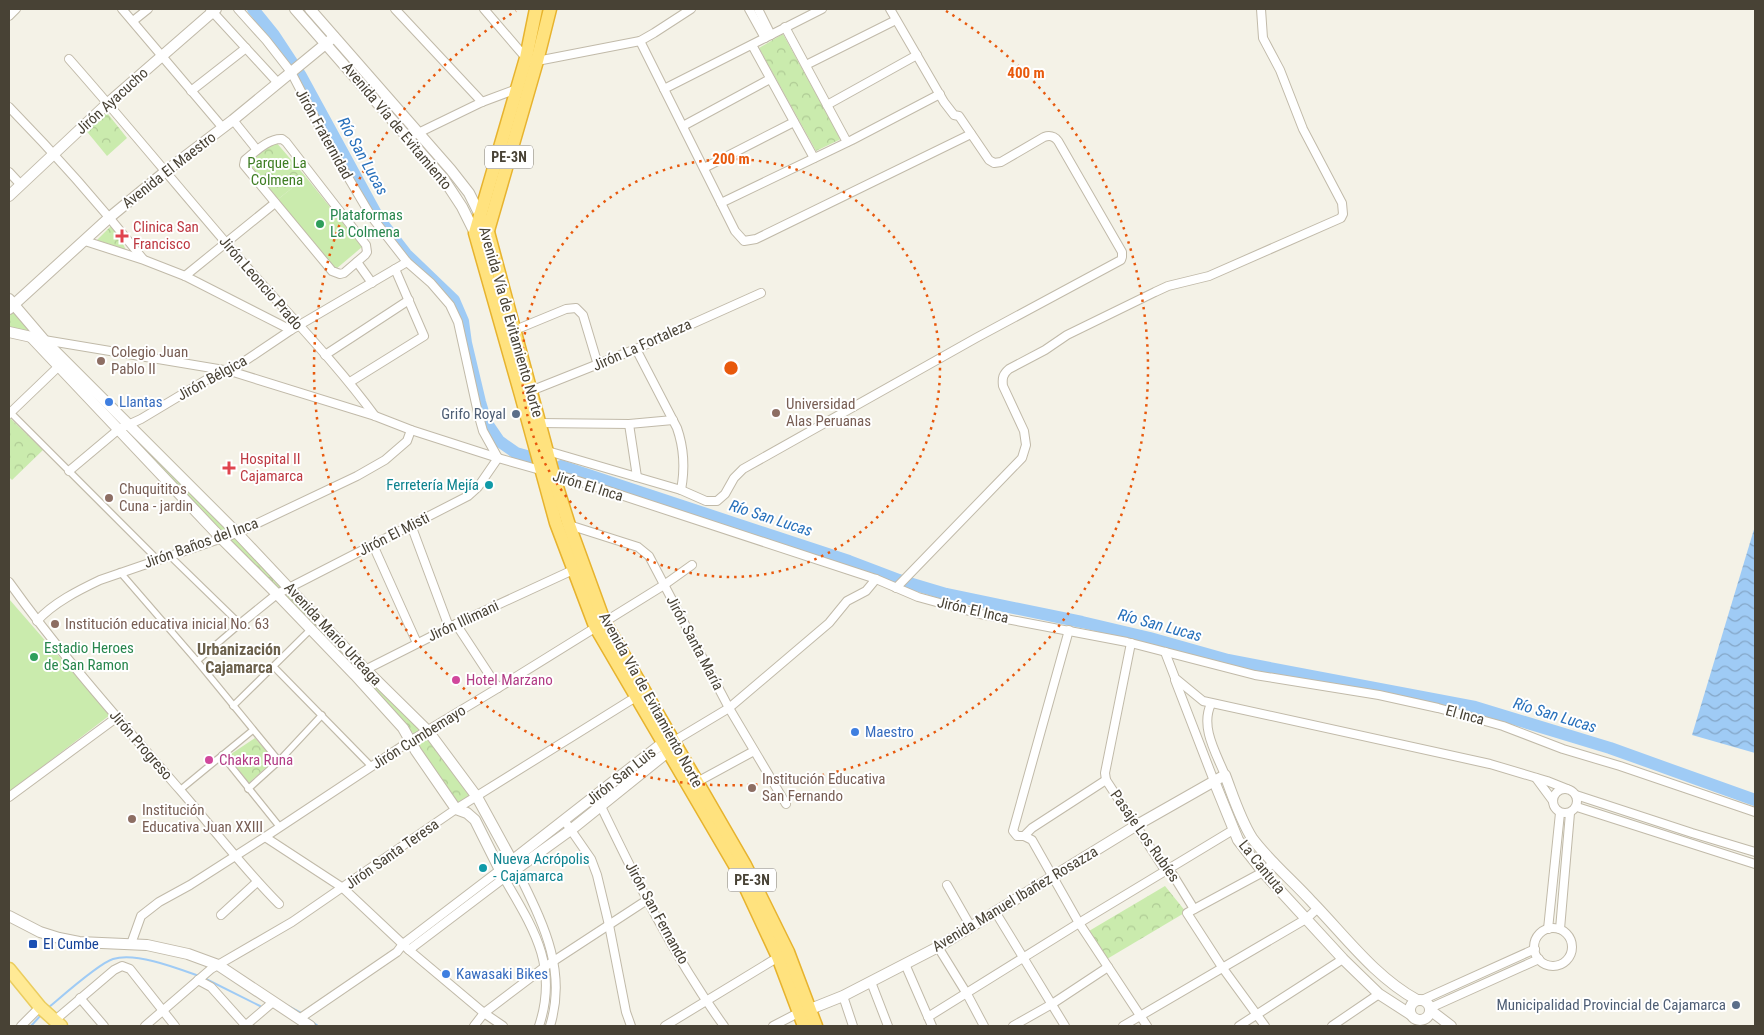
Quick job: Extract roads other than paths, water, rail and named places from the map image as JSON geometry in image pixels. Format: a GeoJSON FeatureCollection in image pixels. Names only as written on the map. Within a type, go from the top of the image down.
{"type":"FeatureCollection","features":[{"type":"Feature","properties":{"kind":"highway","name":"PE-3N"},"geometry":{"type":"LineString","coordinates":[[480,214],[517,89],[532,59],[536,9]]}},
{"type":"Feature","properties":{"kind":"highway","name":"PE-3N"},"geometry":{"type":"LineString","coordinates":[[481,233],[532,59],[550,9]]}},
{"type":"Feature","properties":{"kind":"highway","name":"Avenida Vía de Evitamiento Norte"},"geometry":{"type":"LineString","coordinates":[[480,214],[482,254],[526,393],[546,470],[556,523],[573,570]]}},
{"type":"Feature","properties":{"kind":"highway","name":"Avenida Vía de Evitamiento Norte"},"geometry":{"type":"LineString","coordinates":[[481,233],[514,330],[526,393],[539,423],[541,451]]}},
{"type":"Feature","properties":{"kind":"highway","name":"Avenida Vía de Evitamiento Norte"},"geometry":{"type":"LineString","coordinates":[[546,470],[569,525],[600,624]]}},
{"type":"Feature","properties":{"kind":"highway","name":"PE-3N"},"geometry":{"type":"LineString","coordinates":[[573,570],[600,624],[728,843]]}},
{"type":"Feature","properties":{"kind":"highway","name":"Avenida Vía de Evitamiento Norte"},"geometry":{"type":"LineString","coordinates":[[669,745],[697,782],[783,955],[804,1011],[816,1026]]}},
{"type":"Feature","properties":{"kind":"highway","name":"PE-3N"},"geometry":{"type":"LineString","coordinates":[[804,1011],[804,1026]]}},
{"type":"Feature","properties":{"kind":"main road"},"geometry":{"type":"LineString","coordinates":[[9,969],[50,1017]]}},
{"type":"Feature","properties":{"kind":"street"},"geometry":{"type":"LineString","coordinates":[[9,16],[16,9]]}},
{"type":"Feature","properties":{"kind":"street"},"geometry":{"type":"LineString","coordinates":[[122,9],[223,128]]}},
{"type":"Feature","properties":{"kind":"street"},"geometry":{"type":"LineString","coordinates":[[133,21],[148,9]]}},
{"type":"Feature","properties":{"kind":"street","name":"Jirón Fraternidad"},"geometry":{"type":"LineString","coordinates":[[238,9],[293,71],[329,145],[370,216],[407,262],[450,305],[458,322],[483,432],[498,458]]}},
{"type":"Feature","properties":{"kind":"street","name":"Avenida Vía de Evitamiento"},"geometry":{"type":"LineString","coordinates":[[295,9],[330,40],[418,132],[451,170],[480,214]]}},
{"type":"Feature","properties":{"kind":"street","name":"Avenida Vía de Evitamiento"},"geometry":{"type":"LineString","coordinates":[[310,9],[330,40],[409,139],[443,178],[481,233]]}},
{"type":"Feature","properties":{"kind":"street"},"geometry":{"type":"LineString","coordinates":[[396,9],[482,102]]}},
{"type":"Feature","properties":{"kind":"street"},"geometry":{"type":"LineString","coordinates":[[484,9],[532,59],[640,40],[691,9]]}},
{"type":"Feature","properties":{"kind":"street"},"geometry":{"type":"LineString","coordinates":[[749,9],[768,36]]}},
{"type":"Feature","properties":{"kind":"street"},"geometry":{"type":"LineString","coordinates":[[758,9],[768,36]]}},
{"type":"Feature","properties":{"kind":"street"},"geometry":{"type":"LineString","coordinates":[[664,89],[822,9]]}},
{"type":"Feature","properties":{"kind":"street"},"geometry":{"type":"LineString","coordinates":[[541,451],[682,490],[706,501],[717,501],[721,499],[734,478],[743,470],[1122,258],[1122,252],[1055,137],[1044,137],[1001,162],[994,163],[985,156],[959,116],[954,115],[890,9]]}},
{"type":"Feature","properties":{"kind":"street"},"geometry":{"type":"LineString","coordinates":[[898,587],[1022,458],[1026,445],[1024,431],[1003,386],[1002,379],[1009,369],[1045,350],[1067,335],[1168,286],[1209,276],[1341,218],[1343,214],[1342,203],[1303,129],[1280,70],[1262,38],[1261,9]]}},
{"type":"Feature","properties":{"kind":"street"},"geometry":{"type":"LineString","coordinates":[[213,10],[278,82]]}},
{"type":"Feature","properties":{"kind":"street","name":"Jirón Ayacucho"},"geometry":{"type":"LineString","coordinates":[[9,196],[108,103],[213,10]]}},
{"type":"Feature","properties":{"kind":"street"},"geometry":{"type":"LineString","coordinates":[[806,65],[896,20]]}},
{"type":"Feature","properties":{"kind":"street"},"geometry":{"type":"LineString","coordinates":[[785,27],[847,142]]}},
{"type":"Feature","properties":{"kind":"street","name":"Avenida El Maestro"},"geometry":{"type":"LineString","coordinates":[[10,304],[85,241],[110,217],[233,120],[330,40]]}},
{"type":"Feature","properties":{"kind":"street"},"geometry":{"type":"LineString","coordinates":[[640,40],[735,231],[744,241],[756,240],[970,134]]}},
{"type":"Feature","properties":{"kind":"street"},"geometry":{"type":"LineString","coordinates":[[752,45],[814,158]]}},
{"type":"Feature","properties":{"kind":"street"},"geometry":{"type":"LineString","coordinates":[[191,90],[246,48]]}},
{"type":"Feature","properties":{"kind":"street"},"geometry":{"type":"LineString","coordinates":[[827,104],[917,55]]}},
{"type":"Feature","properties":{"kind":"street","name":"Jirón Leoncio Prado"},"geometry":{"type":"LineString","coordinates":[[69,59],[226,242],[295,328],[325,355],[350,382],[375,416]]}},
{"type":"Feature","properties":{"kind":"street"},"geometry":{"type":"LineString","coordinates":[[683,126],[770,79]]}},
{"type":"Feature","properties":{"kind":"street"},"geometry":{"type":"LineString","coordinates":[[409,139],[418,132],[482,102],[517,89]]}},
{"type":"Feature","properties":{"kind":"street"},"geometry":{"type":"LineString","coordinates":[[721,203],[847,142],[940,94]]}},
{"type":"Feature","properties":{"kind":"street"},"geometry":{"type":"LineString","coordinates":[[9,107],[55,154],[110,217],[144,260]]}},
{"type":"Feature","properties":{"kind":"street"},"geometry":{"type":"LineString","coordinates":[[233,120],[257,150]]}},
{"type":"Feature","properties":{"kind":"street"},"geometry":{"type":"LineString","coordinates":[[704,168],[794,122]]}},
{"type":"Feature","properties":{"kind":"street"},"geometry":{"type":"LineString","coordinates":[[282,139],[286,142],[366,245],[367,252],[357,262],[340,274],[332,271],[244,165],[245,160],[257,150],[274,140],[282,139]]}},
{"type":"Feature","properties":{"kind":"street"},"geometry":{"type":"LineString","coordinates":[[9,172],[21,185]]}},
{"type":"Feature","properties":{"kind":"street"},"geometry":{"type":"LineString","coordinates":[[185,276],[275,203]]}},
{"type":"Feature","properties":{"kind":"street"},"geometry":{"type":"LineString","coordinates":[[85,241],[144,260],[185,276],[295,328]]}},
{"type":"Feature","properties":{"kind":"street"},"geometry":{"type":"LineString","coordinates":[[357,262],[372,283]]}},
{"type":"Feature","properties":{"kind":"street","name":"Jirón Bélgica"},"geometry":{"type":"LineString","coordinates":[[69,471],[119,430],[216,374],[230,371],[295,328],[407,262]]}},
{"type":"Feature","properties":{"kind":"street"},"geometry":{"type":"LineString","coordinates":[[350,382],[424,336],[395,269]]}},
{"type":"Feature","properties":{"kind":"street","name":"Jirón La Fortaleza"},"geometry":{"type":"LineString","coordinates":[[526,393],[636,349],[761,293]]}},
{"type":"Feature","properties":{"kind":"street"},"geometry":{"type":"LineString","coordinates":[[325,355],[409,300]]}},
{"type":"Feature","properties":{"kind":"street","name":"Avenida Mario Urteaga"},"geometry":{"type":"LineString","coordinates":[[10,304],[289,588],[360,672],[403,728],[456,809],[467,812],[475,820],[534,934],[546,966],[546,992],[539,1026]]}},
{"type":"Feature","properties":{"kind":"street"},"geometry":{"type":"LineString","coordinates":[[514,330],[566,309],[576,308],[583,315],[598,365]]}},
{"type":"Feature","properties":{"kind":"street","name":"Jirón El Inca"},"geometry":{"type":"LineString","coordinates":[[9,332],[44,340],[230,371],[375,416],[411,430],[498,458],[546,470],[876,579],[918,597],[980,614],[1070,630],[1165,652]]}},
{"type":"Feature","properties":{"kind":"street","name":"Avenida Mario Urteaga"},"geometry":{"type":"LineString","coordinates":[[31,337],[221,538],[311,630],[428,731],[477,797],[515,865],[544,927],[554,961],[556,992],[550,1026]]}},
{"type":"Feature","properties":{"kind":"street"},"geometry":{"type":"LineString","coordinates":[[636,349],[673,420],[680,438],[684,477],[682,490]]}},
{"type":"Feature","properties":{"kind":"street"},"geometry":{"type":"LineString","coordinates":[[58,367],[10,413],[157,559]]}},
{"type":"Feature","properties":{"kind":"street"},"geometry":{"type":"LineString","coordinates":[[539,423],[629,424],[673,420]]}},
{"type":"Feature","properties":{"kind":"street"},"geometry":{"type":"LineString","coordinates":[[629,424],[637,477]]}},
{"type":"Feature","properties":{"kind":"street","name":"Jirón Baños del Inca"},"geometry":{"type":"LineString","coordinates":[[37,621],[44,613],[84,587],[168,555],[237,533],[357,476],[385,460],[407,440],[411,430]]}},
{"type":"Feature","properties":{"kind":"street","name":"Jirón El Misti"},"geometry":{"type":"LineString","coordinates":[[240,624],[277,594],[468,496],[478,487],[498,458]]}},
{"type":"Feature","properties":{"kind":"street"},"geometry":{"type":"LineString","coordinates":[[157,471],[168,463]]}},
{"type":"Feature","properties":{"kind":"street"},"geometry":{"type":"LineString","coordinates":[[412,525],[452,626],[498,688]]}},
{"type":"Feature","properties":{"kind":"street","name":"Jirón Santa María"},"geometry":{"type":"LineString","coordinates":[[569,525],[630,544],[645,551],[649,556],[729,708],[786,804]]}},
{"type":"Feature","properties":{"kind":"street"},"geometry":{"type":"LineString","coordinates":[[373,545],[417,643]]}},
{"type":"Feature","properties":{"kind":"street"},"geometry":{"type":"LineString","coordinates":[[168,555],[240,624],[197,661]]}},
{"type":"Feature","properties":{"kind":"street","name":"Jirón Cumbemayo"},"geometry":{"type":"LineString","coordinates":[[131,944],[142,916],[148,910],[265,837],[410,740],[428,731],[664,585],[692,565]]}},
{"type":"Feature","properties":{"kind":"street","name":"Jirón Illimani"},"geometry":{"type":"LineString","coordinates":[[360,672],[452,626],[573,570]]}},
{"type":"Feature","properties":{"kind":"street"},"geometry":{"type":"LineString","coordinates":[[120,572],[197,661],[278,761]]}},
{"type":"Feature","properties":{"kind":"street"},"geometry":{"type":"LineString","coordinates":[[669,745],[729,708],[829,623],[848,601],[866,591],[876,579]]}},
{"type":"Feature","properties":{"kind":"street","name":"Jirón Progreso"},"geometry":{"type":"LineString","coordinates":[[9,582],[37,621],[116,718],[180,790],[257,882],[279,904]]}},
{"type":"Feature","properties":{"kind":"street"},"geometry":{"type":"LineString","coordinates":[[234,706],[311,630]]}},
{"type":"Feature","properties":{"kind":"street"},"geometry":{"type":"LineString","coordinates":[[1070,630],[1014,824],[1014,834],[1032,840],[1052,878],[1079,922],[1147,1026]]}},
{"type":"Feature","properties":{"kind":"street","name":"Pasaje Los Rubíes"},"geometry":{"type":"LineString","coordinates":[[1132,643],[1105,773],[1106,780],[1166,869],[1173,875],[1190,911],[1222,967],[1265,1026]]}},
{"type":"Feature","properties":{"kind":"street","name":"La Cantuta"},"geometry":{"type":"LineString","coordinates":[[1165,652],[1233,830],[1245,851],[1342,959],[1379,994],[1417,1020]]}},
{"type":"Feature","properties":{"kind":"street","name":"El Inca"},"geometry":{"type":"LineString","coordinates":[[1165,652],[1255,675],[1380,695],[1438,708],[1503,726],[1563,749],[1755,812]]}},
{"type":"Feature","properties":{"kind":"street"},"geometry":{"type":"LineString","coordinates":[[274,668],[371,766]]}},
{"type":"Feature","properties":{"kind":"street"},"geometry":{"type":"LineString","coordinates":[[1175,678],[1199,699],[1211,704],[1490,764],[1552,782],[1576,795],[1755,852]]}},
{"type":"Feature","properties":{"kind":"street","name":"Jirón Santa Teresa"},"geometry":{"type":"LineString","coordinates":[[145,1026],[205,973],[292,922],[456,809],[641,693]]}},
{"type":"Feature","properties":{"kind":"street"},"geometry":{"type":"LineString","coordinates":[[1186,709],[1193,701],[1199,699]]}},
{"type":"Feature","properties":{"kind":"street","name":"La Cantuta"},"geometry":{"type":"LineString","coordinates":[[1211,704],[1207,712],[1206,724],[1248,830],[1257,845],[1388,980],[1402,992],[1428,1004],[1430,1009],[1451,1026]]}},
{"type":"Feature","properties":{"kind":"street"},"geometry":{"type":"LineString","coordinates":[[248,789],[322,715]]}},
{"type":"Feature","properties":{"kind":"street"},"geometry":{"type":"LineString","coordinates":[[9,798],[116,718]]}},
{"type":"Feature","properties":{"kind":"street"},"geometry":{"type":"LineString","coordinates":[[180,790],[253,730]]}},
{"type":"Feature","properties":{"kind":"street","name":"Jirón San Luis"},"geometry":{"type":"LineString","coordinates":[[303,1016],[397,952],[402,944],[502,874],[572,829],[598,801],[669,745]]}},
{"type":"Feature","properties":{"kind":"street"},"geometry":{"type":"LineString","coordinates":[[697,782],[754,751]]}},
{"type":"Feature","properties":{"kind":"street"},"geometry":{"type":"LineString","coordinates":[[222,755],[279,826]]}},
{"type":"Feature","properties":{"kind":"street","name":"Avenida Manuel Ibañez Rosazza"},"geometry":{"type":"LineString","coordinates":[[804,1011],[843,996],[938,947],[1137,825],[1225,775]]}},
{"type":"Feature","properties":{"kind":"street"},"geometry":{"type":"LineString","coordinates":[[1536,778],[1560,813],[1570,813],[1577,807],[1576,795]]}},
{"type":"Feature","properties":{"kind":"street"},"geometry":{"type":"LineString","coordinates":[[1024,836],[1032,828],[1106,780]]}},
{"type":"Feature","properties":{"kind":"street"},"geometry":{"type":"LineString","coordinates":[[1553,801],[1558,792],[1567,789]]}},
{"type":"Feature","properties":{"kind":"street","name":"Jirón San Luis"},"geometry":{"type":"LineString","coordinates":[[515,865],[564,820],[598,801]]}},
{"type":"Feature","properties":{"kind":"street","name":"Jirón San Fernando"},"geometry":{"type":"LineString","coordinates":[[598,801],[647,900],[706,1001],[724,1026]]}},
{"type":"Feature","properties":{"kind":"street"},"geometry":{"type":"LineString","coordinates":[[1577,807],[1755,864]]}},
{"type":"Feature","properties":{"kind":"street"},"geometry":{"type":"LineString","coordinates":[[1548,929],[1560,813]]}},
{"type":"Feature","properties":{"kind":"street"},"geometry":{"type":"LineString","coordinates":[[1560,929],[1570,813]]}},
{"type":"Feature","properties":{"kind":"street"},"geometry":{"type":"LineString","coordinates":[[564,820],[591,859],[597,875],[610,925],[626,1012],[631,1026]]}},
{"type":"Feature","properties":{"kind":"street"},"geometry":{"type":"LineString","coordinates":[[928,1017],[1025,958],[1079,922],[1233,830]]}},
{"type":"Feature","properties":{"kind":"street"},"geometry":{"type":"LineString","coordinates":[[265,837],[343,888],[402,944],[484,1013],[504,1026]]}},
{"type":"Feature","properties":{"kind":"street"},"geometry":{"type":"LineString","coordinates":[[1190,911],[1263,872],[1274,862]]}},
{"type":"Feature","properties":{"kind":"street","name":"Jirón San Luis"},"geometry":{"type":"LineString","coordinates":[[409,950],[502,874]]}},
{"type":"Feature","properties":{"kind":"street"},"geometry":{"type":"LineString","coordinates":[[221,915],[257,882]]}},
{"type":"Feature","properties":{"kind":"street"},"geometry":{"type":"LineString","coordinates":[[947,885],[971,927]]}},
{"type":"Feature","properties":{"kind":"street"},"geometry":{"type":"LineString","coordinates":[[474,1026],[484,1013],[546,966],[647,900]]}},
{"type":"Feature","properties":{"kind":"street"},"geometry":{"type":"LineString","coordinates":[[1124,1026],[1306,919],[1318,908]]}},
{"type":"Feature","properties":{"kind":"street"},"geometry":{"type":"LineString","coordinates":[[996,912],[1065,1026]]}},
{"type":"Feature","properties":{"kind":"street"},"geometry":{"type":"LineString","coordinates":[[9,916],[40,932],[59,938],[79,942],[160,947],[188,954],[218,965],[273,1002],[303,1016],[310,1026]]}},
{"type":"Feature","properties":{"kind":"street"},"geometry":{"type":"LineString","coordinates":[[1548,929],[1560,929],[1571,939],[1572,948],[1570,956],[1564,963],[1555,966],[1546,964],[1539,960],[1534,949],[1538,937],[1548,929]]}},
{"type":"Feature","properties":{"kind":"street"},"geometry":{"type":"LineString","coordinates":[[938,947],[984,1026]]}},
{"type":"Feature","properties":{"kind":"street"},"geometry":{"type":"LineString","coordinates":[[1534,949],[1420,1000],[1410,1007],[1417,1020],[1425,1019],[1430,1009],[1539,960]]}},
{"type":"Feature","properties":{"kind":"street"},"geometry":{"type":"LineString","coordinates":[[664,1026],[783,955]]}},
{"type":"Feature","properties":{"kind":"street"},"geometry":{"type":"LineString","coordinates":[[1239,1026],[1342,959]]}},
{"type":"Feature","properties":{"kind":"street"},"geometry":{"type":"LineString","coordinates":[[905,964],[932,1026]]}},
{"type":"Feature","properties":{"kind":"street"},"geometry":{"type":"LineString","coordinates":[[21,1026],[50,1017],[80,998],[118,967],[125,966],[130,969],[175,1026]]}},
{"type":"Feature","properties":{"kind":"street"},"geometry":{"type":"LineString","coordinates":[[1013,1026],[1052,1004],[1108,967]]}},
{"type":"Feature","properties":{"kind":"street"},"geometry":{"type":"LineString","coordinates":[[198,980],[211,987],[246,1026],[273,1002]]}},
{"type":"Feature","properties":{"kind":"street"},"geometry":{"type":"LineString","coordinates":[[871,982],[888,1026]]}},
{"type":"Feature","properties":{"kind":"street"},"geometry":{"type":"LineString","coordinates":[[1332,1026],[1379,994]]}},
{"type":"Feature","properties":{"kind":"street"},"geometry":{"type":"LineString","coordinates":[[843,996],[853,1026]]}},
{"type":"Feature","properties":{"kind":"street"},"geometry":{"type":"LineString","coordinates":[[80,998],[104,1026]]}},
{"type":"Feature","properties":{"kind":"street"},"geometry":{"type":"LineString","coordinates":[[773,1026],[804,1011]]}},
{"type":"Feature","properties":{"kind":"water"},"geometry":{"type":"Polygon","coordinates":[[[1755,526],[1755,753],[1692,735],[1755,526]]]}},
{"type":"Feature","properties":{"kind":"waterway","name":"Río San Lucas"},"geometry":{"type":"LineString","coordinates":[[253,9],[274,35],[301,76],[379,219],[406,254],[454,300],[463,321],[466,343],[486,422],[499,441],[516,453],[534,458]]}},
{"type":"Feature","properties":{"kind":"waterway","name":"Río San Lucas"},"geometry":{"type":"LineString","coordinates":[[561,466],[849,561],[899,580],[946,594],[1082,622],[1150,638],[1228,660],[1475,707],[1610,748],[1755,800]]}},
{"type":"Feature","properties":{"kind":"waterway"},"geometry":{"type":"LineString","coordinates":[[48,1008],[89,974],[107,962],[122,957],[145,959],[199,976]]}},
{"type":"Feature","properties":{"kind":"waterway"},"geometry":{"type":"LineString","coordinates":[[204,978],[260,1006]]}},
{"type":"Feature","properties":{"kind":"waterway"},"geometry":{"type":"LineString","coordinates":[[288,1006],[301,1013]]}},
{"type":"Feature","properties":{"kind":"waterway"},"geometry":{"type":"LineString","coordinates":[[31,1026],[41,1015]]}},
{"type":"Feature","properties":{"kind":"waterway"},"geometry":{"type":"LineString","coordinates":[[307,1018],[318,1026]]}},
{"type":"Feature","properties":{"kind":"place","name":"Plataformas La Colmena"},"geometry":{"type":"Point","coordinates":[320,224]}},
{"type":"Feature","properties":{"kind":"place","name":"Clinica San Francisco"},"geometry":{"type":"Point","coordinates":[122,236]}},
{"type":"Feature","properties":{"kind":"place","name":"Colegio Juan Pablo II"},"geometry":{"type":"Point","coordinates":[101,361]}},
{"type":"Feature","properties":{"kind":"place","name":"Llantas"},"geometry":{"type":"Point","coordinates":[109,402]}},
{"type":"Feature","properties":{"kind":"place","name":"Universidad Alas Peruanas"},"geometry":{"type":"Point","coordinates":[776,413]}},
{"type":"Feature","properties":{"kind":"place","name":"Grifo Royal"},"geometry":{"type":"Point","coordinates":[516,414]}},
{"type":"Feature","properties":{"kind":"place","name":"Hospital II Cajamarca"},"geometry":{"type":"Point","coordinates":[229,468]}},
{"type":"Feature","properties":{"kind":"place","name":"Ferretería Mejía"},"geometry":{"type":"Point","coordinates":[489,485]}},
{"type":"Feature","properties":{"kind":"place","name":"Chuquititos Cuna - jardin"},"geometry":{"type":"Point","coordinates":[109,498]}},
{"type":"Feature","properties":{"kind":"place","name":"Institución educativa inicial No. 63"},"geometry":{"type":"Point","coordinates":[55,624]}},
{"type":"Feature","properties":{"kind":"place","name":"Estadio Heroes de San Ramon"},"geometry":{"type":"Point","coordinates":[34,657]}},
{"type":"Feature","properties":{"kind":"place","name":"Hotel Marzano"},"geometry":{"type":"Point","coordinates":[456,680]}},
{"type":"Feature","properties":{"kind":"place","name":"Maestro"},"geometry":{"type":"Point","coordinates":[855,732]}},
{"type":"Feature","properties":{"kind":"place","name":"Chakra Runa"},"geometry":{"type":"Point","coordinates":[209,760]}},
{"type":"Feature","properties":{"kind":"place","name":"Institución Educativa San Fernando"},"geometry":{"type":"Point","coordinates":[752,788]}},
{"type":"Feature","properties":{"kind":"place","name":"Institución Educativa Juan XXIII"},"geometry":{"type":"Point","coordinates":[132,819]}},
{"type":"Feature","properties":{"kind":"place","name":"Nueva Acrópolis - Cajamarca"},"geometry":{"type":"Point","coordinates":[483,868]}},
{"type":"Feature","properties":{"kind":"place","name":"El Cumbe"},"geometry":{"type":"Point","coordinates":[33,944]}},
{"type":"Feature","properties":{"kind":"place","name":"Kawasaki Bikes"},"geometry":{"type":"Point","coordinates":[446,974]}},
{"type":"Feature","properties":{"kind":"place","name":"Municipalidad Provincial de Cajamarca"},"geometry":{"type":"Point","coordinates":[1736,1005]}},
{"type":"Feature","properties":{"kind":"district","name":"Urbanización Cajamarca"},"geometry":{"type":"Point","coordinates":[239,658]}},
{"type":"Feature","properties":{"kind":"park label","name":"Parque La Colmena"},"geometry":{"type":"Point","coordinates":[277,172]}}]}
